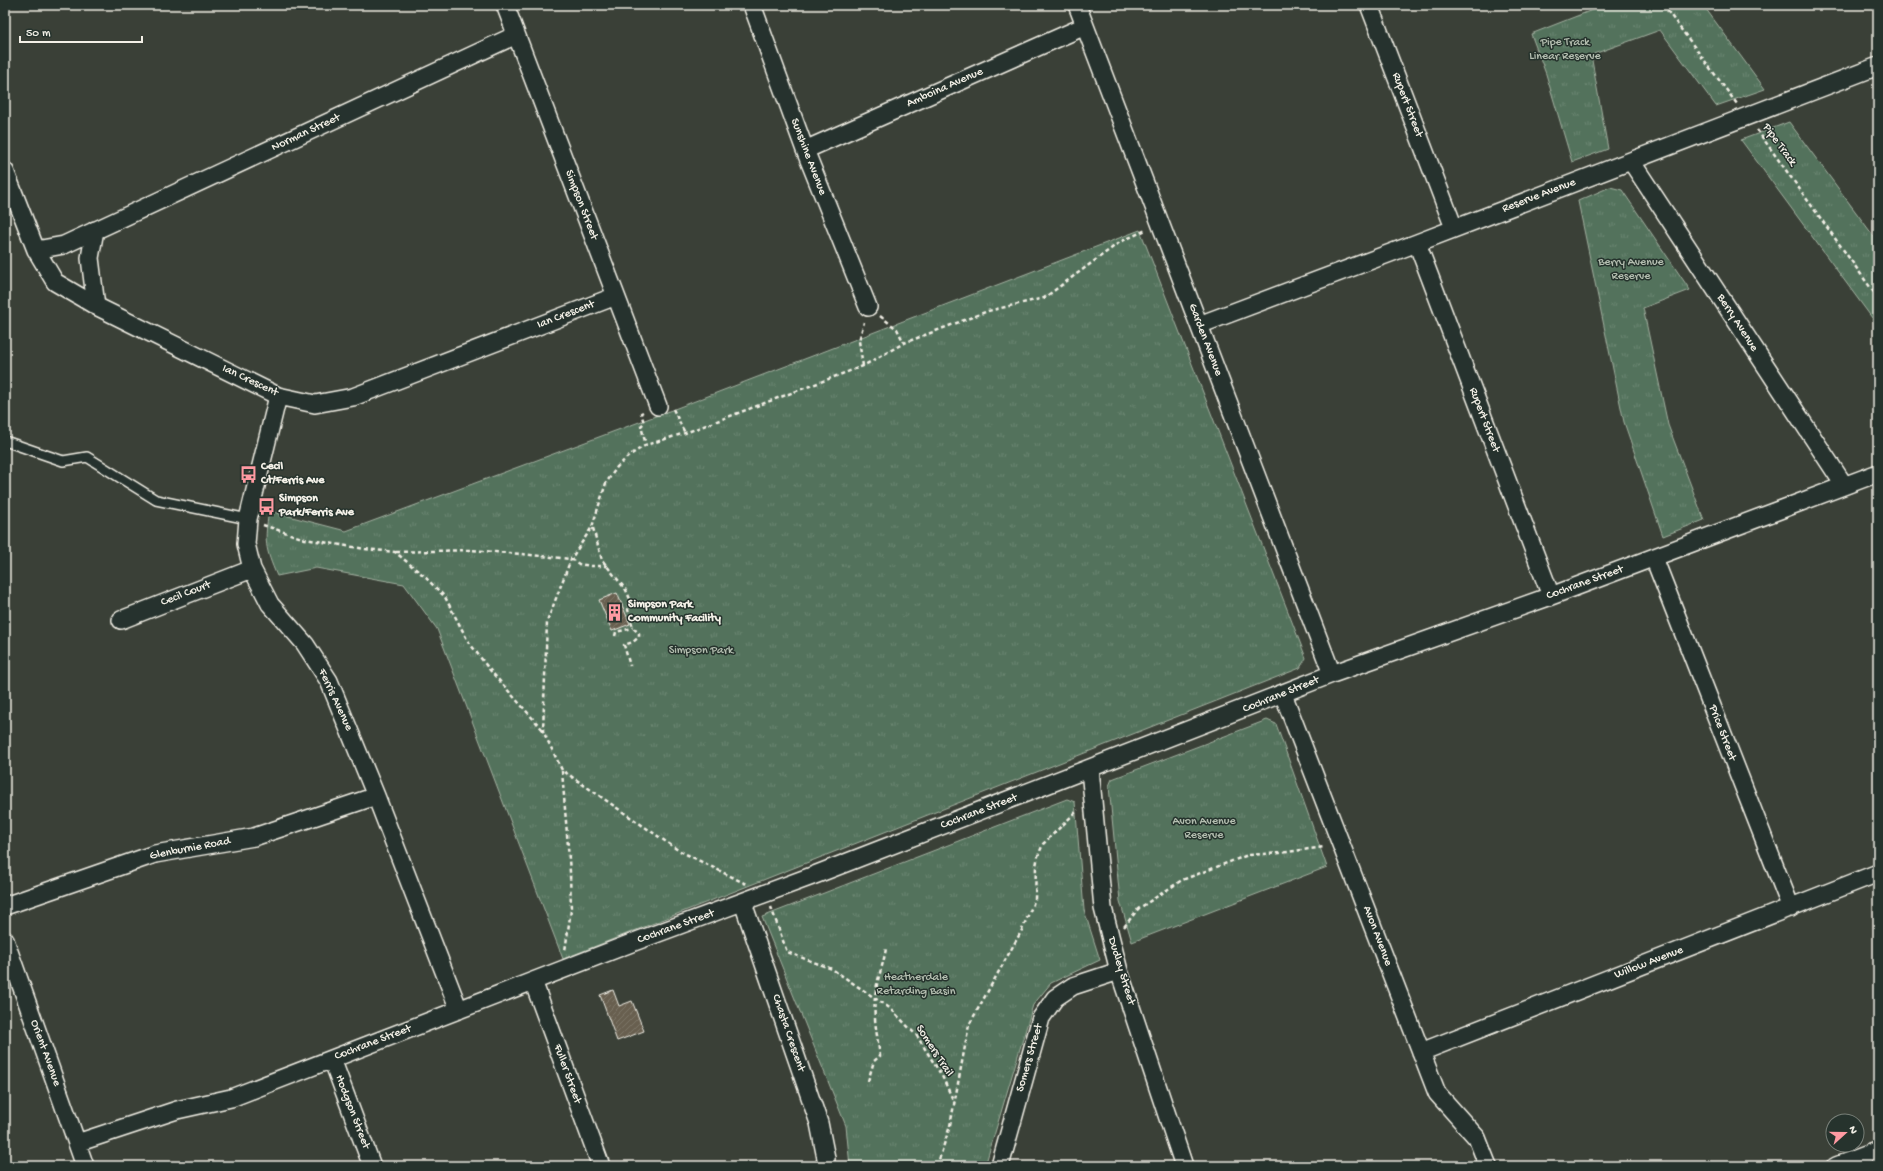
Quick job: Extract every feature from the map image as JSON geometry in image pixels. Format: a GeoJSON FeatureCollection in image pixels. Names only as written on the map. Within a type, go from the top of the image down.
{"type":"FeatureCollection","features":[{"type":"Feature","properties":{"kind":"street","name":"Simpson Street"},"geometry":{"type":"LineString","coordinates":[[505,5],[658,406]]}},
{"type":"Feature","properties":{"kind":"street","name":"Sunshine Avenue"},"geometry":{"type":"LineString","coordinates":[[752,5],[805,150],[868,307]]}},
{"type":"Feature","properties":{"kind":"street","name":"Garden Avenue"},"geometry":{"type":"LineString","coordinates":[[1077,5],[1332,674]]}},
{"type":"Feature","properties":{"kind":"street","name":"Rupert Street"},"geometry":{"type":"LineString","coordinates":[[1369,5],[1454,228]]}},
{"type":"Feature","properties":{"kind":"street","name":"Amboina Avenue"},"geometry":{"type":"LineString","coordinates":[[805,150],[1085,26]]}},
{"type":"Feature","properties":{"kind":"street","name":"Norman Street"},"geometry":{"type":"LineString","coordinates":[[36,250],[64,245],[516,35]]}},
{"type":"Feature","properties":{"kind":"street","name":"Reserve Avenue"},"geometry":{"type":"LineString","coordinates":[[1199,325],[1417,243],[1746,115],[1878,66]]}},
{"type":"Feature","properties":{"kind":"street","name":"Berry Avenue"},"geometry":{"type":"LineString","coordinates":[[1631,160],[1844,485]]}},
{"type":"Feature","properties":{"kind":"street","name":"Ian Crescent"},"geometry":{"type":"LineString","coordinates":[[5,171],[36,250],[55,282],[96,306],[278,396],[315,404],[353,397],[616,296]]}},
{"type":"Feature","properties":{"kind":"street"},"geometry":{"type":"LineString","coordinates":[[95,230],[90,258],[96,306]]}},
{"type":"Feature","properties":{"kind":"street","name":"Rupert Street"},"geometry":{"type":"LineString","coordinates":[[1417,243],[1551,596]]}},
{"type":"Feature","properties":{"kind":"street","name":"Ferris Avenue"},"geometry":{"type":"LineString","coordinates":[[278,396],[248,519],[246,544],[252,569],[270,604],[305,644],[328,681],[376,796],[459,1010]]}},
{"type":"Feature","properties":{"kind":"street","name":"Cochrane Street"},"geometry":{"type":"LineString","coordinates":[[77,1143],[177,1110],[231,1098],[567,968],[743,903],[1332,674],[1551,596],[1878,473]]}},
{"type":"Feature","properties":{"kind":"street","name":"Price Street"},"geometry":{"type":"LineString","coordinates":[[1654,558],[1791,908]]}},
{"type":"Feature","properties":{"kind":"street","name":"Cecil Court"},"geometry":{"type":"LineString","coordinates":[[121,620],[252,569]]}},
{"type":"Feature","properties":{"kind":"street","name":"Avon Avenue"},"geometry":{"type":"LineString","coordinates":[[1283,694],[1437,1093],[1477,1138],[1488,1166]]}},
{"type":"Feature","properties":{"kind":"street","name":"Dudley Street"},"geometry":{"type":"LineString","coordinates":[[1090,769],[1103,908],[1119,971],[1184,1166]]}},
{"type":"Feature","properties":{"kind":"street","name":"Glenburnie Road"},"geometry":{"type":"LineString","coordinates":[[5,906],[155,854],[254,837],[376,796]]}},
{"type":"Feature","properties":{"kind":"street","name":"Willow Avenue"},"geometry":{"type":"LineString","coordinates":[[1421,1052],[1878,873]]}},
{"type":"Feature","properties":{"kind":"street","name":"Chasta Crescent"},"geometry":{"type":"LineString","coordinates":[[743,903],[819,1123],[826,1158],[825,1166]]}},
{"type":"Feature","properties":{"kind":"street","name":"Orient Avenue"},"geometry":{"type":"LineString","coordinates":[[5,940],[85,1166]]}},
{"type":"Feature","properties":{"kind":"street","name":"Somers Street"},"geometry":{"type":"LineString","coordinates":[[1000,1166],[1041,1018],[1055,998],[1073,986],[1119,971]]}},
{"type":"Feature","properties":{"kind":"street","name":"Fuller Street"},"geometry":{"type":"LineString","coordinates":[[533,981],[601,1166]]}},
{"type":"Feature","properties":{"kind":"street","name":"Hodgson Street"},"geometry":{"type":"LineString","coordinates":[[332,1059],[372,1166]]}},
{"type":"Feature","properties":{"kind":"street"},"geometry":{"type":"LineString","coordinates":[[1836,1166],[1878,1150]]}},
{"type":"Feature","properties":{"kind":"lane"},"geometry":{"type":"LineString","coordinates":[[5,441],[63,461],[87,457],[156,500],[248,519]]}},
{"type":"Feature","properties":{"kind":"path","name":"Pipe Track"},"geometry":{"type":"LineString","coordinates":[[1663,5],[1746,115],[1878,298]]}},
{"type":"Feature","properties":{"kind":"path"},"geometry":{"type":"LineString","coordinates":[[543,730],[548,622],[571,559],[592,527],[606,483],[617,467],[630,455],[646,445],[685,433],[864,366],[904,344],[988,311],[1044,298],[1120,242],[1160,223]]}},
{"type":"Feature","properties":{"kind":"path"},"geometry":{"type":"LineString","coordinates":[[864,366],[859,341],[868,307],[897,329],[904,344]]}},
{"type":"Feature","properties":{"kind":"path"},"geometry":{"type":"LineString","coordinates":[[248,519],[305,539],[365,549],[395,552],[470,550],[571,559],[579,564],[607,566]]}},
{"type":"Feature","properties":{"kind":"path"},"geometry":{"type":"LineString","coordinates":[[592,527],[597,546],[607,566],[626,590],[630,599],[628,610],[633,628],[639,633],[639,637],[633,642],[624,645],[630,666]]}},
{"type":"Feature","properties":{"kind":"path"},"geometry":{"type":"LineString","coordinates":[[395,552],[423,575],[445,598],[468,641],[476,652],[489,669],[543,730],[562,770],[570,872],[571,910],[563,959],[567,968]]}},
{"type":"Feature","properties":{"kind":"path"},"geometry":{"type":"LineString","coordinates":[[615,636],[616,632],[633,628]]}},
{"type":"Feature","properties":{"kind":"path"},"geometry":{"type":"LineString","coordinates":[[562,770],[678,850],[766,894]]}},
{"type":"Feature","properties":{"kind":"path"},"geometry":{"type":"LineString","coordinates":[[937,1166],[950,1126],[969,1025],[1022,930],[1035,899],[1038,856],[1043,844],[1092,796]]}},
{"type":"Feature","properties":{"kind":"path"},"geometry":{"type":"LineString","coordinates":[[1076,803],[1078,818]]}},
{"type":"Feature","properties":{"kind":"path"},"geometry":{"type":"LineString","coordinates":[[1112,944],[1138,909],[1182,880],[1248,855],[1280,853],[1342,845]]}},
{"type":"Feature","properties":{"kind":"path","name":"Somers Trail"},"geometry":{"type":"LineString","coordinates":[[766,894],[787,952],[832,969],[891,1009],[917,1036],[942,1076],[954,1102]]}},
{"type":"Feature","properties":{"kind":"path"},"geometry":{"type":"LineString","coordinates":[[868,1081],[874,1061],[880,1056],[875,999],[886,948]]}},
{"type":"Feature","properties":{"kind":"green space","name":"Pipe Track Linear Reserve"},"geometry":{"type":"Polygon","coordinates":[[[1605,5],[1703,5],[1765,89],[1716,106],[1660,30],[1591,55],[1608,149],[1572,162],[1546,74],[1531,34],[1605,5]]]}},
{"type":"Feature","properties":{"kind":"green space"},"geometry":{"type":"Polygon","coordinates":[[[1789,122],[1878,242],[1878,326],[1741,140],[1789,122]]]}},
{"type":"Feature","properties":{"kind":"green space","name":"Berry Avenue Reserve"},"geometry":{"type":"Polygon","coordinates":[[[1610,187],[1622,190],[1690,290],[1643,308],[1668,425],[1704,520],[1663,536],[1624,422],[1578,201],[1610,187]]]}},
{"type":"Feature","properties":{"kind":"green space","name":"Simpson Park"},"geometry":{"type":"Polygon","coordinates":[[[1140,230],[1306,658],[1300,668],[563,959],[437,629],[404,584],[316,568],[277,576],[273,566],[268,551],[266,537],[269,511],[346,531],[677,408],[1140,230]]]}},
{"type":"Feature","properties":{"kind":"green space","name":"Avon Avenue Reserve"},"geometry":{"type":"Polygon","coordinates":[[[1267,720],[1276,724],[1327,867],[1132,942],[1120,901],[1109,786],[1112,779],[1267,720]]]}},
{"type":"Feature","properties":{"kind":"green space","name":"Heatherdale Retarding Basin"},"geometry":{"type":"Polygon","coordinates":[[[1067,799],[1075,802],[1084,910],[1100,960],[1051,983],[1033,1005],[985,1166],[850,1166],[846,1126],[762,917],[1067,799]]]}},
{"type":"Feature","properties":{"kind":"building","name":"Simpson Park Community Facility"},"geometry":{"type":"Polygon","coordinates":[[[617,593],[630,624],[612,631],[599,600],[617,593]]]}},
{"type":"Feature","properties":{"kind":"building"},"geometry":{"type":"Polygon","coordinates":[[[613,990],[619,1006],[632,1001],[644,1031],[617,1041],[600,995],[613,990]]]}},
{"type":"Feature","properties":{"kind":"place","name":"Cecil Ct/Ferris Ave"},"geometry":{"type":"Point","coordinates":[248,474]}},
{"type":"Feature","properties":{"kind":"place","name":"Simpson Park/Ferris Ave"},"geometry":{"type":"Point","coordinates":[266,506]}},
{"type":"Feature","properties":{"kind":"place","name":"Simpson Park Community Facility"},"geometry":{"type":"Point","coordinates":[615,612]}}]}
